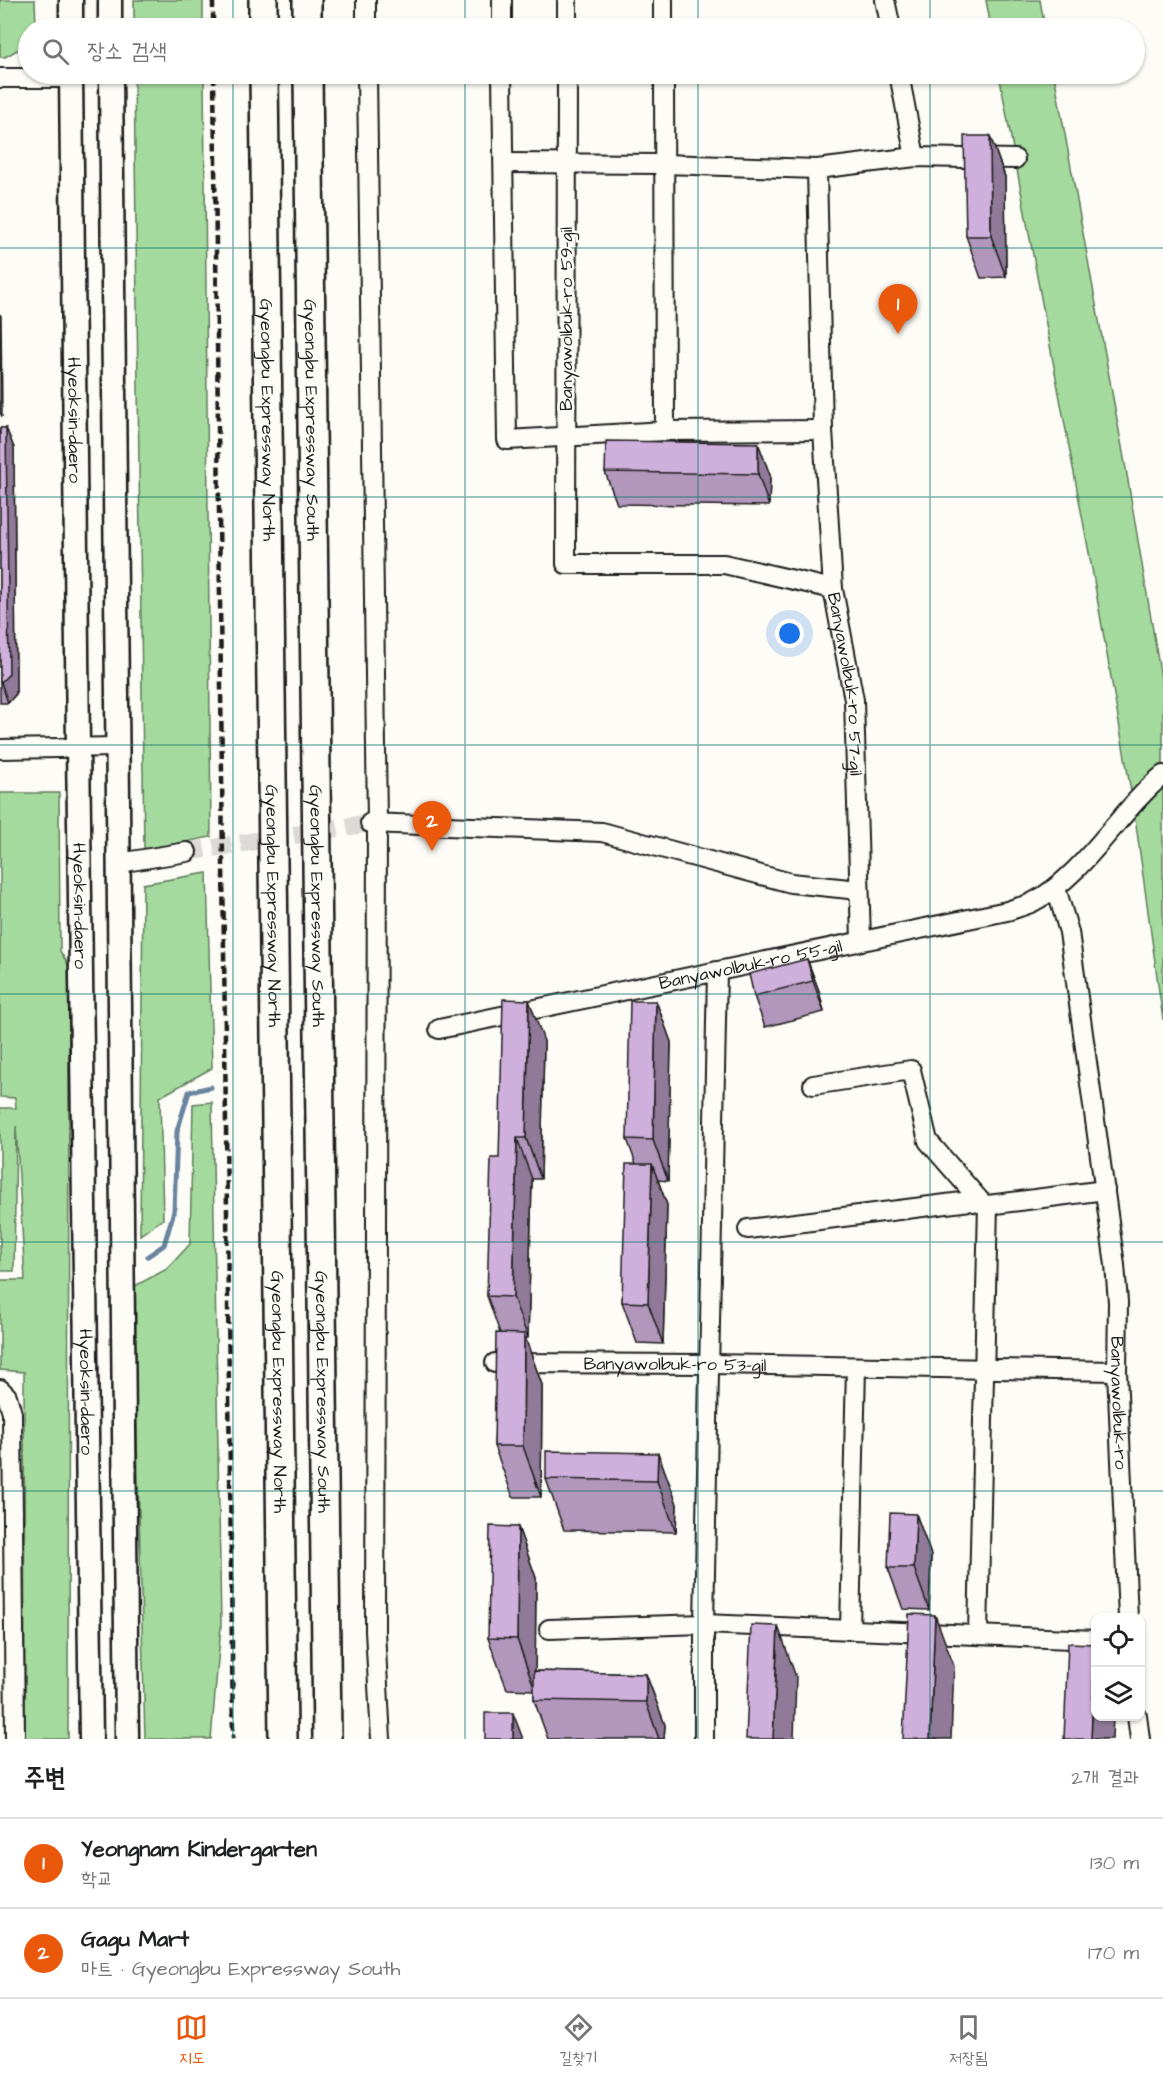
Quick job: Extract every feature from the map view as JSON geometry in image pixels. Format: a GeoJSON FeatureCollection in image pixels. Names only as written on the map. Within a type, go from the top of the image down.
{"type":"FeatureCollection","features":[{"type":"Feature","properties":{"kind":"highway"},"geometry":{"type":"LineString","coordinates":[[263,0],[263,18]]}},
{"type":"Feature","properties":{"kind":"highway"},"geometry":{"type":"LineString","coordinates":[[307,0],[307,18]]}},
{"type":"Feature","properties":{"kind":"highway","name":"Gyeongbu Expressway North"},"geometry":{"type":"LineString","coordinates":[[264,84],[283,1739]]}},
{"type":"Feature","properties":{"kind":"highway","name":"Gyeongbu Expressway South"},"geometry":{"type":"LineString","coordinates":[[308,84],[327,1739]]}},
{"type":"Feature","properties":{"kind":"main road"},"geometry":{"type":"LineString","coordinates":[[71,0],[71,18]]}},
{"type":"Feature","properties":{"kind":"main road"},"geometry":{"type":"LineString","coordinates":[[110,0],[110,18]]}},
{"type":"Feature","properties":{"kind":"main road","name":"Hyeoksin-daero"},"geometry":{"type":"LineString","coordinates":[[71,84],[92,1739]]}},
{"type":"Feature","properties":{"kind":"main road"},"geometry":{"type":"LineString","coordinates":[[111,84],[127,1739]]}},
{"type":"Feature","properties":{"kind":"street"},"geometry":{"type":"LineString","coordinates":[[366,0],[366,18]]}},
{"type":"Feature","properties":{"kind":"street"},"geometry":{"type":"LineString","coordinates":[[501,0],[502,18]]}},
{"type":"Feature","properties":{"kind":"street"},"geometry":{"type":"LineString","coordinates":[[567,0],[567,18]]}},
{"type":"Feature","properties":{"kind":"street"},"geometry":{"type":"LineString","coordinates":[[663,0],[663,18]]}},
{"type":"Feature","properties":{"kind":"street"},"geometry":{"type":"LineString","coordinates":[[885,0],[889,18]]}},
{"type":"Feature","properties":{"kind":"street"},"geometry":{"type":"LineString","coordinates":[[0,78],[18,77]]}},
{"type":"Feature","properties":{"kind":"street"},"geometry":{"type":"LineString","coordinates":[[367,84],[373,823],[375,1631],[381,1739]]}},
{"type":"Feature","properties":{"kind":"street"},"geometry":{"type":"LineString","coordinates":[[502,84],[507,440],[665,431],[823,430]]}},
{"type":"Feature","properties":{"kind":"street","name":"Banyawolbuk-ro 59-gil"},"geometry":{"type":"LineString","coordinates":[[566,564],[567,84]]}},
{"type":"Feature","properties":{"kind":"street"},"geometry":{"type":"LineString","coordinates":[[664,84],[665,431]]}},
{"type":"Feature","properties":{"kind":"street"},"geometry":{"type":"LineString","coordinates":[[901,84],[915,157]]}},
{"type":"Feature","properties":{"kind":"street"},"geometry":{"type":"LineString","coordinates":[[504,163],[664,164],[818,169],[915,157],[1015,159]]}},
{"type":"Feature","properties":{"kind":"street"},"geometry":{"type":"LineString","coordinates":[[818,169],[823,430],[833,589]]}},
{"type":"Feature","properties":{"kind":"street","name":"Banyawolbuk-ro 57-gil"},"geometry":{"type":"LineString","coordinates":[[566,564],[724,564],[833,589],[854,700],[861,941]]}},
{"type":"Feature","properties":{"kind":"street"},"geometry":{"type":"LineString","coordinates":[[0,749],[117,747]]}},
{"type":"Feature","properties":{"kind":"street","name":"Banyawolbuk-ro 55-gil"},"geometry":{"type":"LineString","coordinates":[[439,1029],[1032,903],[1056,888],[1106,837],[1132,803],[1163,775]]}},
{"type":"Feature","properties":{"kind":"street"},"geometry":{"type":"LineString","coordinates":[[373,823],[602,832],[791,883],[860,890]]}},
{"type":"Feature","properties":{"kind":"street"},"geometry":{"type":"LineString","coordinates":[[118,863],[187,852]]}},
{"type":"Feature","properties":{"kind":"street","name":"Banyawolbuk-ro"},"geometry":{"type":"LineString","coordinates":[[1056,888],[1069,932],[1115,1265],[1118,1302],[1117,1371],[1128,1613]]}},
{"type":"Feature","properties":{"kind":"street"},"geometry":{"type":"LineString","coordinates":[[704,1739],[704,1624],[717,971]]}},
{"type":"Feature","properties":{"kind":"street"},"geometry":{"type":"LineString","coordinates":[[813,1085],[911,1071],[928,1141],[985,1205],[978,1635]]}},
{"type":"Feature","properties":{"kind":"street"},"geometry":{"type":"LineString","coordinates":[[748,1229],[970,1201],[985,1205],[1105,1190]]}},
{"type":"Feature","properties":{"kind":"street","name":"Banyawolbuk-ro 53-gil"},"geometry":{"type":"LineString","coordinates":[[495,1363],[1117,1371]]}},
{"type":"Feature","properties":{"kind":"street"},"geometry":{"type":"LineString","coordinates":[[850,1630],[856,1367]]}},
{"type":"Feature","properties":{"kind":"street"},"geometry":{"type":"LineString","coordinates":[[0,1389],[7,1396],[12,1413],[6,1475],[15,1739]]}},
{"type":"Feature","properties":{"kind":"street"},"geometry":{"type":"LineString","coordinates":[[549,1629],[704,1624],[1091,1640]]}},
{"type":"Feature","properties":{"kind":"street"},"geometry":{"type":"LineString","coordinates":[[1138,1721],[1140,1739]]}},
{"type":"Feature","properties":{"kind":"green space"},"geometry":{"type":"Polygon","coordinates":[[[0,0],[35,0],[36,18],[18,18],[18,50],[5,57],[0,57],[0,0]]]}},
{"type":"Feature","properties":{"kind":"green space"},"geometry":{"type":"Polygon","coordinates":[[[134,0],[203,0],[203,18],[134,18],[134,0]]]}},
{"type":"Feature","properties":{"kind":"green space"},"geometry":{"type":"Polygon","coordinates":[[[986,0],[1040,0],[1043,18],[989,18],[986,0]]]}},
{"type":"Feature","properties":{"kind":"green space"},"geometry":{"type":"Polygon","coordinates":[[[134,84],[204,84],[211,837],[144,850],[134,84]]]}},
{"type":"Feature","properties":{"kind":"green space"},"geometry":{"type":"Polygon","coordinates":[[[1001,84],[1056,84],[1126,469],[1163,690],[1163,1020],[1133,803],[1092,569],[1001,84]]]}},
{"type":"Feature","properties":{"kind":"green space"},"geometry":{"type":"Polygon","coordinates":[[[0,793],[59,793],[60,951],[69,966],[68,1739],[25,1739],[24,1372],[0,1370],[0,1280],[25,1280],[16,1126],[14,1271],[0,1271],[0,1108],[16,1108],[15,1098],[0,1097],[0,793]]]}},
{"type":"Feature","properties":{"kind":"green space"},"geometry":{"type":"Polygon","coordinates":[[[207,873],[212,1068],[160,1097],[163,1219],[140,1235],[143,884],[207,873]]]}},
{"type":"Feature","properties":{"kind":"green space"},"geometry":{"type":"Polygon","coordinates":[[[212,1102],[221,1626],[211,1739],[145,1739],[133,1287],[167,1269],[190,1244],[193,1104],[212,1102]]]}},
{"type":"Feature","properties":{"kind":"building"},"geometry":{"type":"Polygon","coordinates":[[[964,136],[990,136],[991,236],[966,236],[964,136]]]}},
{"type":"Feature","properties":{"kind":"building"},"geometry":{"type":"Polygon","coordinates":[[[0,428],[6,428],[9,674],[1,682],[0,682],[0,428]]]}},
{"type":"Feature","properties":{"kind":"building"},"geometry":{"type":"Polygon","coordinates":[[[606,441],[758,443],[758,474],[605,472],[606,441]]]}},
{"type":"Feature","properties":{"kind":"building"},"geometry":{"type":"Polygon","coordinates":[[[807,959],[813,981],[754,996],[749,974],[807,959]]]}},
{"type":"Feature","properties":{"kind":"building"},"geometry":{"type":"Polygon","coordinates":[[[503,999],[529,1000],[526,1138],[517,1138],[513,1297],[487,1296],[491,1158],[499,1158],[503,999]]]}},
{"type":"Feature","properties":{"kind":"building"},"geometry":{"type":"Polygon","coordinates":[[[630,1001],[656,1001],[653,1140],[627,1139],[630,1001]]]}},
{"type":"Feature","properties":{"kind":"building"},"geometry":{"type":"Polygon","coordinates":[[[626,1164],[652,1164],[648,1303],[622,1302],[626,1164]]]}},
{"type":"Feature","properties":{"kind":"building"},"geometry":{"type":"Polygon","coordinates":[[[496,1333],[524,1334],[523,1446],[494,1446],[496,1333]]]}},
{"type":"Feature","properties":{"kind":"building"},"geometry":{"type":"Polygon","coordinates":[[[546,1451],[658,1453],[657,1481],[546,1479],[546,1451]]]}},
{"type":"Feature","properties":{"kind":"building"},"geometry":{"type":"Polygon","coordinates":[[[890,1513],[916,1514],[914,1568],[888,1568],[890,1513]]]}},
{"type":"Feature","properties":{"kind":"building"},"geometry":{"type":"Polygon","coordinates":[[[490,1526],[518,1527],[517,1639],[488,1638],[490,1526]]]}},
{"type":"Feature","properties":{"kind":"building"},"geometry":{"type":"Polygon","coordinates":[[[909,1614],[935,1615],[930,1739],[903,1739],[909,1614]]]}},
{"type":"Feature","properties":{"kind":"building"},"geometry":{"type":"Polygon","coordinates":[[[751,1625],[778,1626],[773,1739],[746,1739],[751,1625]]]}},
{"type":"Feature","properties":{"kind":"building"},"geometry":{"type":"Polygon","coordinates":[[[1068,1643],[1091,1644],[1091,1739],[1064,1739],[1068,1643]]]}},
{"type":"Feature","properties":{"kind":"building"},"geometry":{"type":"Polygon","coordinates":[[[534,1671],[646,1674],[646,1702],[534,1700],[534,1671]]]}},
{"type":"Feature","properties":{"kind":"building"},"geometry":{"type":"Polygon","coordinates":[[[485,1713],[513,1713],[513,1739],[485,1739],[485,1713]]]}},
{"type":"Feature","properties":{"kind":"waterway"},"geometry":{"type":"LineString","coordinates":[[148,1256],[164,1245],[174,1211],[177,1131],[189,1092],[211,1087]]}},
{"type":"Feature","properties":{"kind":"tunnel"},"geometry":{"type":"LineString","coordinates":[[187,852],[370,823]]}},
{"type":"Feature","properties":{"kind":"railway"},"geometry":{"type":"LineString","coordinates":[[213,0],[213,18]]}},
{"type":"Feature","properties":{"kind":"railway"},"geometry":{"type":"LineString","coordinates":[[214,84],[233,1739]]}},
{"type":"Feature","properties":{"kind":"place","name":"Yeongnam Kindergarten"},"geometry":{"type":"Point","coordinates":[898,334]}},
{"type":"Feature","properties":{"kind":"place","name":"Gagu Mart"},"geometry":{"type":"Point","coordinates":[432,851]}}]}
